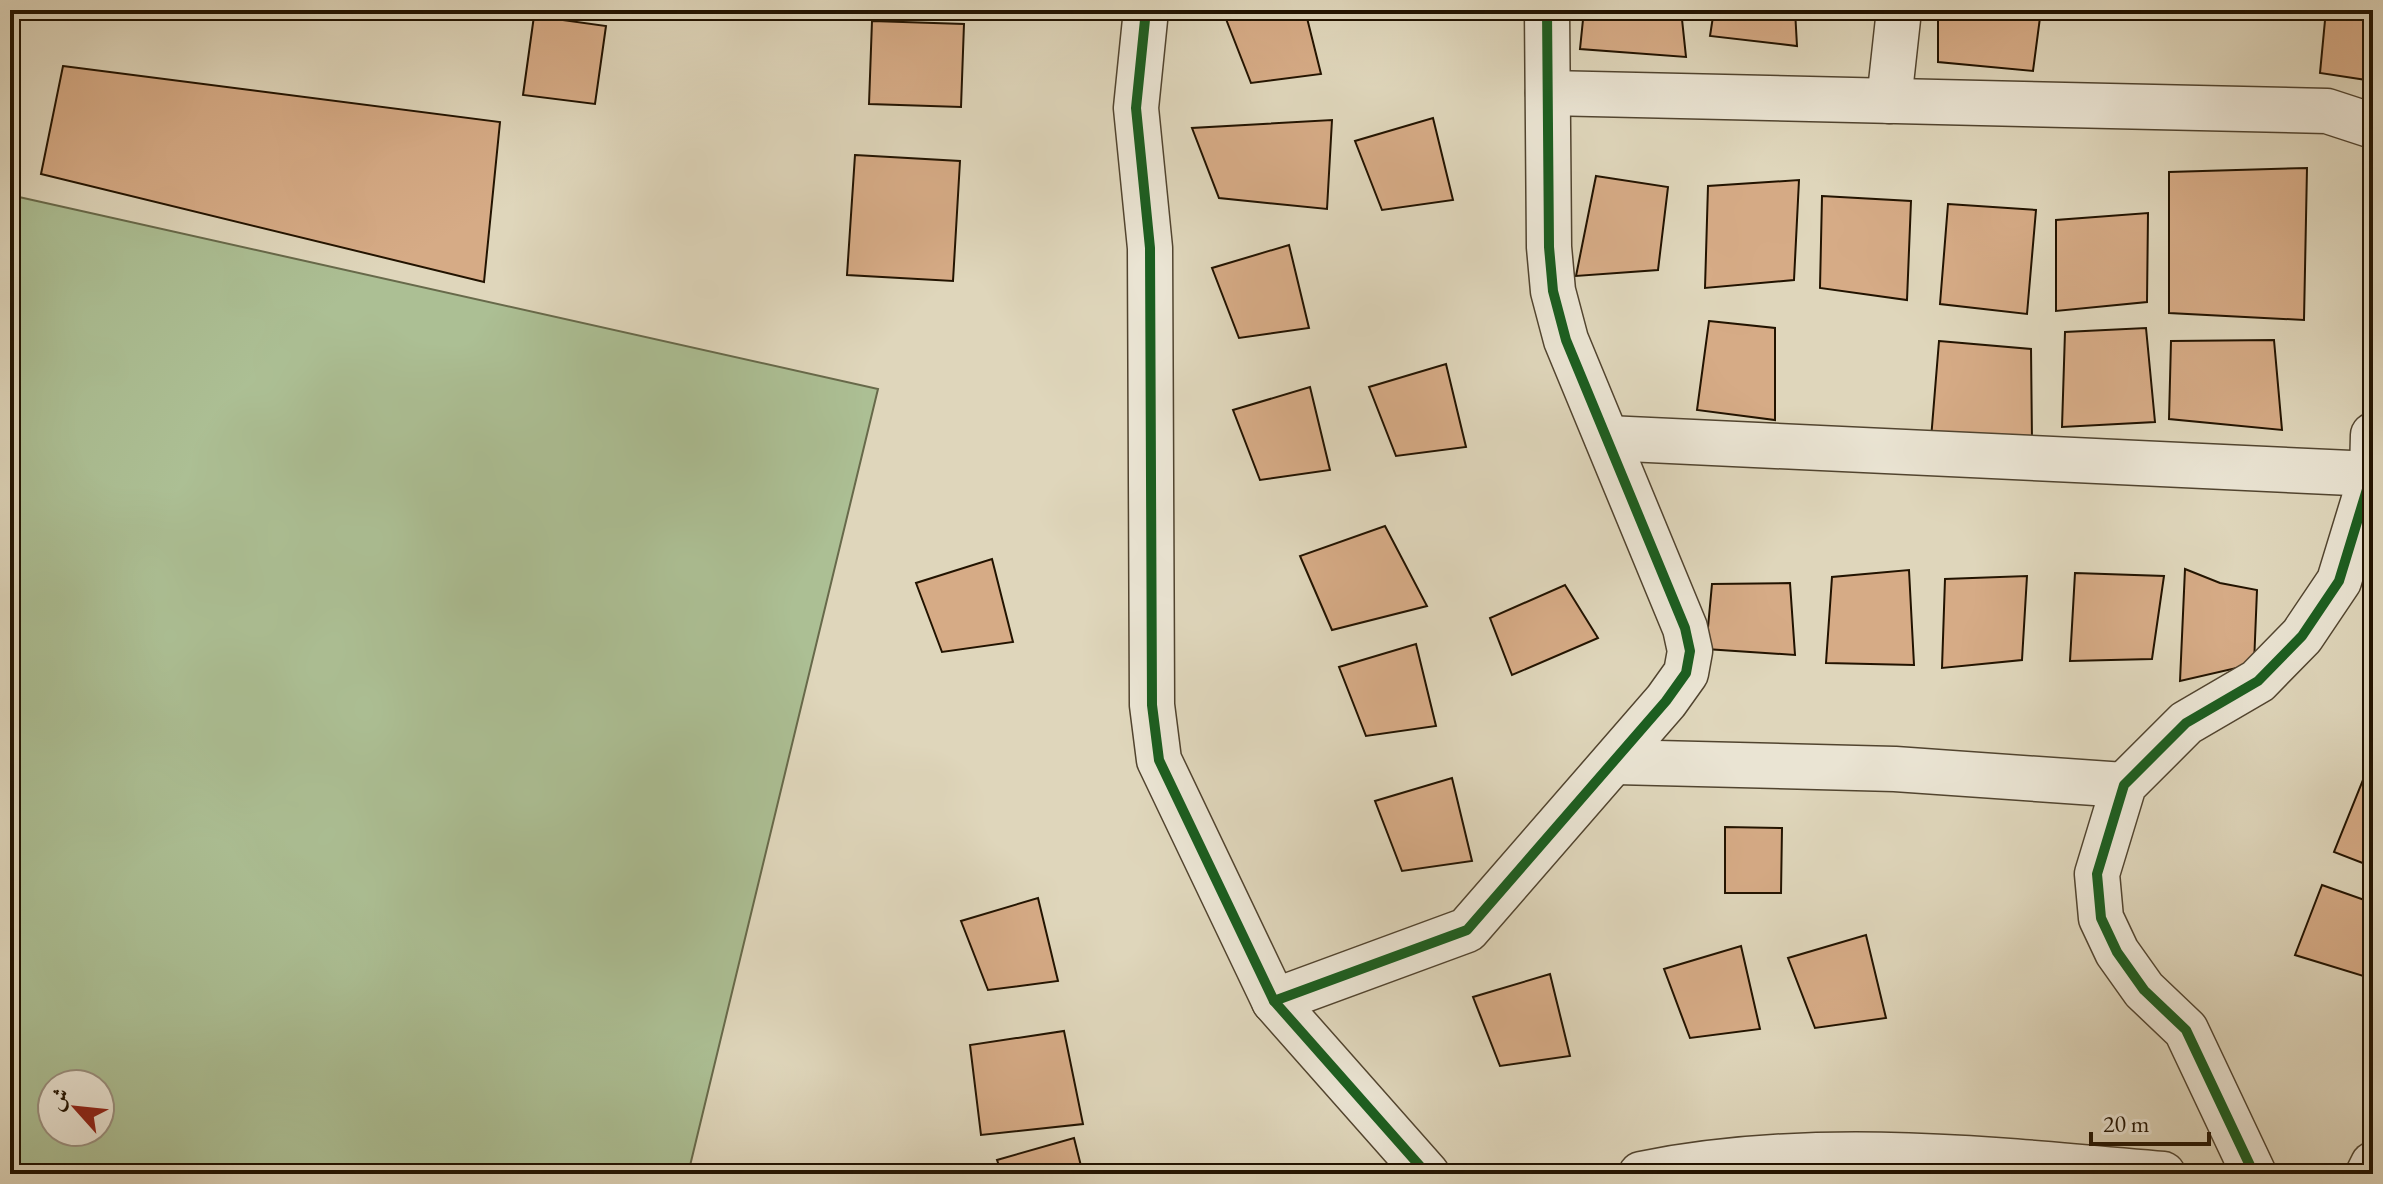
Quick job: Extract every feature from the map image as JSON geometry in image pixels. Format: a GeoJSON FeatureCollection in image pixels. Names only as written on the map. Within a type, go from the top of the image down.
{"type":"FeatureCollection","features":[{"type":"Feature","properties":{"kind":"street"},"geometry":{"type":"LineString","coordinates":[[1146,10],[1136,108],[1150,248],[1152,705],[1159,760],[1274,1001],[1427,1174]]}},
{"type":"Feature","properties":{"kind":"street"},"geometry":{"type":"LineString","coordinates":[[1274,1001],[1467,930],[1616,762],[1686,673],[1690,651],[1685,628],[1566,340],[1553,291],[1547,10]]}},
{"type":"Feature","properties":{"kind":"street"},"geometry":{"type":"LineString","coordinates":[[1889,101],[1899,10]]}},
{"type":"Feature","properties":{"kind":"street"},"geometry":{"type":"LineString","coordinates":[[1548,93],[2327,111],[2373,126]]}},
{"type":"Feature","properties":{"kind":"street"},"geometry":{"type":"LineString","coordinates":[[2254,1174],[2186,1030],[2144,990],[2117,952],[2101,918],[2097,874],[2124,785],[2186,723],[2258,681],[2302,636],[2339,581],[2373,474],[2373,435]]}},
{"type":"Feature","properties":{"kind":"street"},"geometry":{"type":"LineString","coordinates":[[1607,438],[2373,474]]}},
{"type":"Feature","properties":{"kind":"street"},"geometry":{"type":"LineString","coordinates":[[1616,762],[1895,769],[2124,785]]}},
{"type":"Feature","properties":{"kind":"street"},"geometry":{"type":"LineString","coordinates":[[1641,1174],[1697,1163],[1928,1153],[2163,1174]]}},
{"type":"Feature","properties":{"kind":"street"},"geometry":{"type":"LineString","coordinates":[[2368,1174],[2373,1164]]}},
{"type":"Feature","properties":{"kind":"green space"},"geometry":{"type":"Polygon","coordinates":[[[10,195],[878,389],[688,1174],[10,1174],[10,195]]]}},
{"type":"Feature","properties":{"kind":"building"},"geometry":{"type":"Polygon","coordinates":[[[1238,10],[1305,10],[1321,74],[1251,83],[1224,14],[1238,10]]]}},
{"type":"Feature","properties":{"kind":"building"},"geometry":{"type":"Polygon","coordinates":[[[1584,10],[1681,10],[1686,57],[1580,49],[1584,10]]]}},
{"type":"Feature","properties":{"kind":"building"},"geometry":{"type":"Polygon","coordinates":[[[1714,10],[1795,10],[1797,46],[1710,36],[1714,10]]]}},
{"type":"Feature","properties":{"kind":"building"},"geometry":{"type":"Polygon","coordinates":[[[1938,10],[2041,10],[2033,71],[1938,62],[1938,10]]]}},
{"type":"Feature","properties":{"kind":"building"},"geometry":{"type":"Polygon","coordinates":[[[2326,10],[2373,10],[2373,81],[2320,73],[2326,10]]]}},
{"type":"Feature","properties":{"kind":"building"},"geometry":{"type":"Polygon","coordinates":[[[534,16],[606,26],[595,104],[523,95],[534,16]]]}},
{"type":"Feature","properties":{"kind":"building"},"geometry":{"type":"Polygon","coordinates":[[[872,21],[964,24],[961,107],[869,104],[872,21]]]}},
{"type":"Feature","properties":{"kind":"building"},"geometry":{"type":"Polygon","coordinates":[[[63,66],[500,122],[484,282],[41,174],[63,66]]]}},
{"type":"Feature","properties":{"kind":"building"},"geometry":{"type":"Polygon","coordinates":[[[1433,118],[1453,200],[1382,210],[1355,141],[1433,118]]]}},
{"type":"Feature","properties":{"kind":"building"},"geometry":{"type":"Polygon","coordinates":[[[1332,120],[1327,209],[1219,198],[1192,128],[1332,120]]]}},
{"type":"Feature","properties":{"kind":"building"},"geometry":{"type":"Polygon","coordinates":[[[855,155],[960,161],[953,281],[847,275],[855,155]]]}},
{"type":"Feature","properties":{"kind":"building"},"geometry":{"type":"Polygon","coordinates":[[[2307,168],[2304,320],[2169,313],[2169,172],[2307,168]]]}},
{"type":"Feature","properties":{"kind":"building"},"geometry":{"type":"Polygon","coordinates":[[[1596,176],[1668,187],[1658,270],[1576,276],[1596,176]]]}},
{"type":"Feature","properties":{"kind":"building"},"geometry":{"type":"Polygon","coordinates":[[[1799,180],[1794,280],[1705,288],[1708,186],[1799,180]]]}},
{"type":"Feature","properties":{"kind":"building"},"geometry":{"type":"Polygon","coordinates":[[[1822,196],[1911,201],[1907,300],[1820,288],[1822,196]]]}},
{"type":"Feature","properties":{"kind":"building"},"geometry":{"type":"Polygon","coordinates":[[[1948,204],[2036,210],[2027,314],[1940,304],[1948,204]]]}},
{"type":"Feature","properties":{"kind":"building"},"geometry":{"type":"Polygon","coordinates":[[[2148,213],[2147,302],[2056,311],[2056,220],[2148,213]]]}},
{"type":"Feature","properties":{"kind":"building"},"geometry":{"type":"Polygon","coordinates":[[[1289,245],[1309,328],[1239,338],[1212,268],[1289,245]]]}},
{"type":"Feature","properties":{"kind":"building"},"geometry":{"type":"Polygon","coordinates":[[[1709,321],[1775,328],[1775,420],[1697,410],[1709,321]]]}},
{"type":"Feature","properties":{"kind":"building"},"geometry":{"type":"Polygon","coordinates":[[[2146,328],[2155,422],[2062,427],[2065,332],[2146,328]]]}},
{"type":"Feature","properties":{"kind":"building"},"geometry":{"type":"Polygon","coordinates":[[[2274,340],[2282,430],[2169,419],[2171,341],[2274,340]]]}},
{"type":"Feature","properties":{"kind":"building"},"geometry":{"type":"Polygon","coordinates":[[[1939,341],[2031,349],[2032,441],[1931,439],[1939,341]]]}},
{"type":"Feature","properties":{"kind":"building"},"geometry":{"type":"Polygon","coordinates":[[[1446,364],[1466,447],[1396,456],[1369,387],[1446,364]]]}},
{"type":"Feature","properties":{"kind":"building"},"geometry":{"type":"Polygon","coordinates":[[[1310,387],[1330,470],[1260,480],[1233,410],[1310,387]]]}},
{"type":"Feature","properties":{"kind":"building"},"geometry":{"type":"Polygon","coordinates":[[[1385,526],[1427,606],[1332,630],[1300,556],[1385,526]]]}},
{"type":"Feature","properties":{"kind":"building"},"geometry":{"type":"Polygon","coordinates":[[[992,559],[1013,642],[942,652],[916,583],[992,559]]]}},
{"type":"Feature","properties":{"kind":"building"},"geometry":{"type":"Polygon","coordinates":[[[2185,569],[2220,583],[2257,590],[2254,664],[2180,681],[2185,569]]]}},
{"type":"Feature","properties":{"kind":"building"},"geometry":{"type":"Polygon","coordinates":[[[1909,570],[1914,665],[1826,663],[1832,577],[1909,570]]]}},
{"type":"Feature","properties":{"kind":"building"},"geometry":{"type":"Polygon","coordinates":[[[2075,573],[2164,576],[2152,659],[2070,661],[2075,573]]]}},
{"type":"Feature","properties":{"kind":"building"},"geometry":{"type":"Polygon","coordinates":[[[2027,576],[2022,660],[1942,668],[1945,579],[2027,576]]]}},
{"type":"Feature","properties":{"kind":"building"},"geometry":{"type":"Polygon","coordinates":[[[1790,583],[1795,655],[1706,649],[1712,584],[1790,583]]]}},
{"type":"Feature","properties":{"kind":"building"},"geometry":{"type":"Polygon","coordinates":[[[1565,585],[1598,638],[1512,675],[1490,618],[1565,585]]]}},
{"type":"Feature","properties":{"kind":"building"},"geometry":{"type":"Polygon","coordinates":[[[1416,644],[1436,726],[1366,736],[1339,667],[1416,644]]]}},
{"type":"Feature","properties":{"kind":"building"},"geometry":{"type":"Polygon","coordinates":[[[1452,778],[1472,861],[1402,871],[1375,801],[1452,778]]]}},
{"type":"Feature","properties":{"kind":"building"},"geometry":{"type":"Polygon","coordinates":[[[2363,780],[2373,785],[2373,867],[2334,852],[2363,780]]]}},
{"type":"Feature","properties":{"kind":"building"},"geometry":{"type":"Polygon","coordinates":[[[1725,827],[1782,828],[1781,893],[1725,893],[1725,827]]]}},
{"type":"Feature","properties":{"kind":"building"},"geometry":{"type":"Polygon","coordinates":[[[2322,885],[2373,903],[2373,979],[2295,955],[2322,885]]]}},
{"type":"Feature","properties":{"kind":"building"},"geometry":{"type":"Polygon","coordinates":[[[1038,898],[1058,981],[988,990],[961,921],[1038,898]]]}},
{"type":"Feature","properties":{"kind":"building"},"geometry":{"type":"Polygon","coordinates":[[[1866,935],[1886,1018],[1815,1028],[1788,958],[1866,935]]]}},
{"type":"Feature","properties":{"kind":"building"},"geometry":{"type":"Polygon","coordinates":[[[1741,946],[1760,1029],[1690,1038],[1664,969],[1741,946]]]}},
{"type":"Feature","properties":{"kind":"building"},"geometry":{"type":"Polygon","coordinates":[[[1550,974],[1570,1056],[1500,1066],[1473,997],[1550,974]]]}},
{"type":"Feature","properties":{"kind":"building"},"geometry":{"type":"Polygon","coordinates":[[[1064,1031],[1083,1124],[981,1135],[970,1045],[1064,1031]]]}},
{"type":"Feature","properties":{"kind":"building"},"geometry":{"type":"Polygon","coordinates":[[[1074,1138],[1083,1174],[1002,1174],[997,1160],[1074,1138]]]}},
{"type":"Feature","properties":{"kind":"cycle path"},"geometry":{"type":"LineString","coordinates":[[1146,10],[1136,108],[1150,248],[1152,705],[1159,760],[1274,1001],[1427,1174]]}},
{"type":"Feature","properties":{"kind":"cycle path"},"geometry":{"type":"LineString","coordinates":[[1274,1001],[1467,930],[1666,701],[1686,673],[1690,651],[1685,628],[1566,340],[1553,291],[1549,247],[1547,10]]}},
{"type":"Feature","properties":{"kind":"cycle path"},"geometry":{"type":"LineString","coordinates":[[2254,1174],[2186,1030],[2144,990],[2117,952],[2101,918],[2097,874],[2124,785],[2186,723],[2258,681],[2302,636],[2339,581],[2372,473],[2373,435]]}}]}
